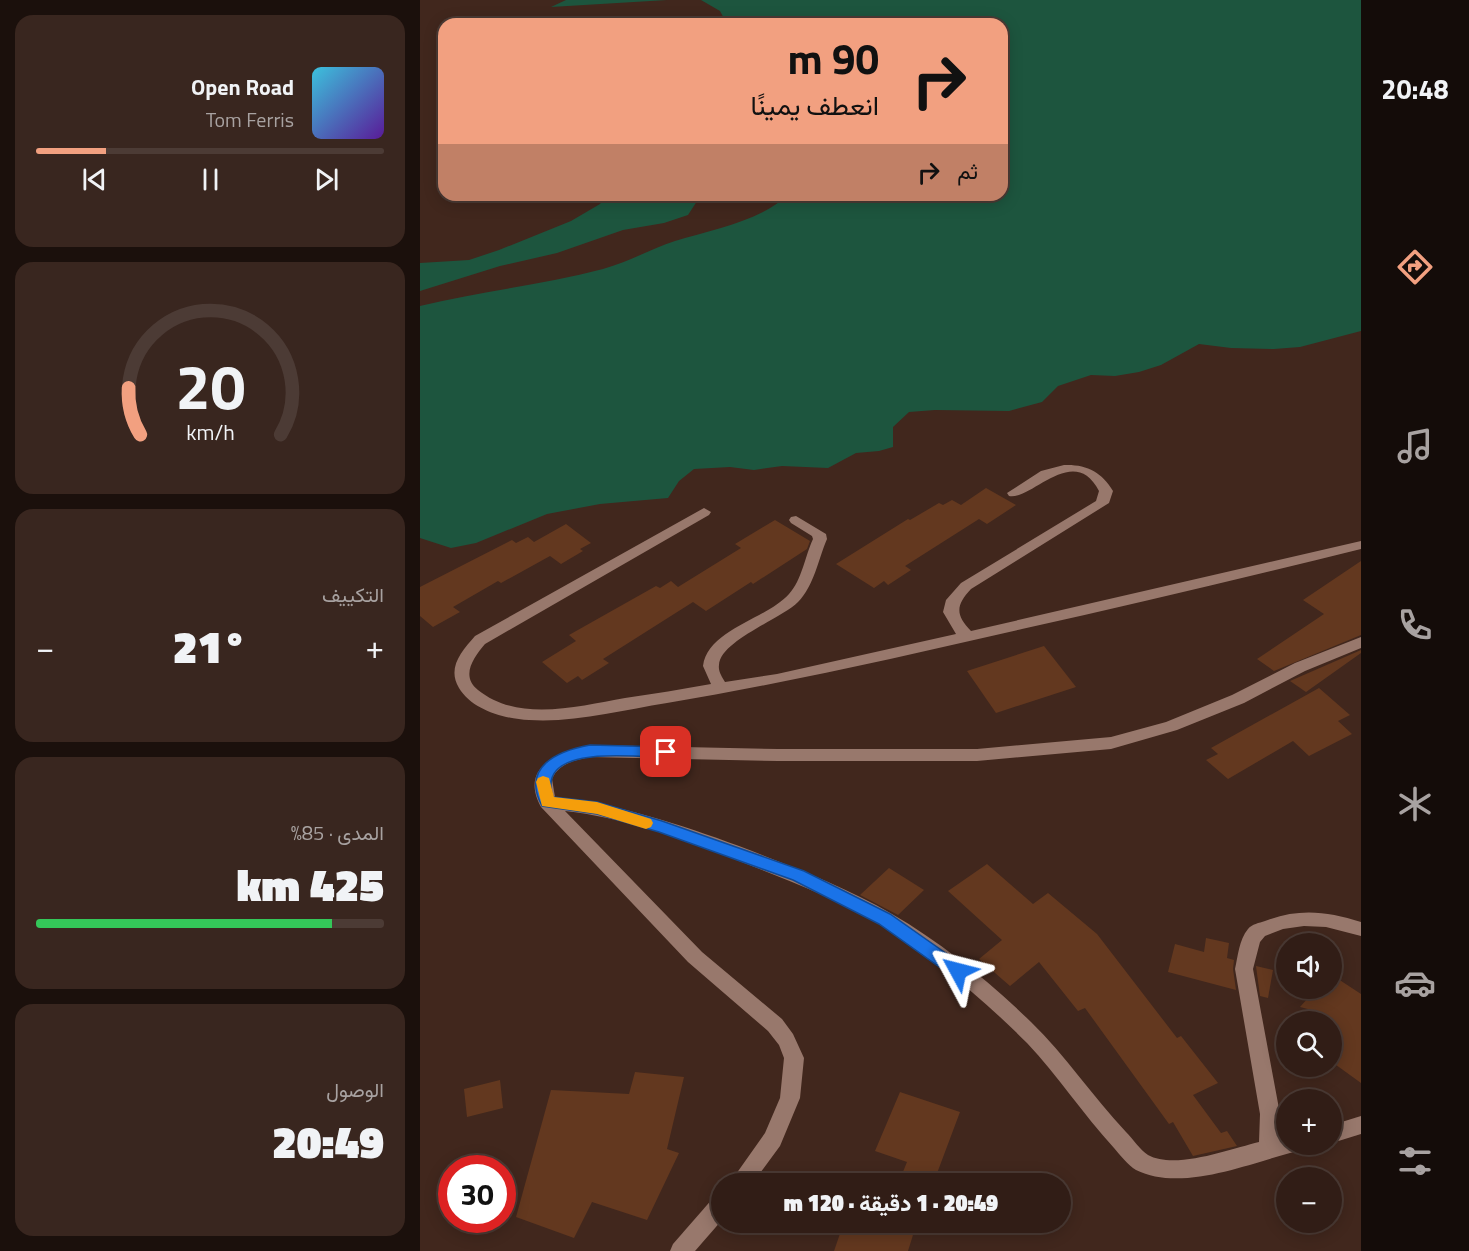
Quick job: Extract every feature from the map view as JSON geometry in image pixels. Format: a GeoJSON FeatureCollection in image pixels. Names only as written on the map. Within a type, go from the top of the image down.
{"type":"FeatureCollection","features":[{"type":"Feature","properties":{"kind":"street"},"geometry":{"type":"LineString","coordinates":[[968,637],[954,623],[950,613],[950,602],[966,586],[1102,503],[1106,491],[1096,477],[1081,470],[1069,469],[1057,470],[1014,493]]}},
{"type":"Feature","properties":{"kind":"street"},"geometry":{"type":"LineString","coordinates":[[704,512],[480,640],[464,658],[461,678],[465,689],[489,704],[526,714],[571,712],[777,679],[1361,545]]}},
{"type":"Feature","properties":{"kind":"street"},"geometry":{"type":"LineString","coordinates":[[721,688],[712,671],[711,662],[715,652],[790,602],[801,587],[820,539],[819,534],[796,520]]}},
{"type":"Feature","properties":{"kind":"street"},"geometry":{"type":"LineString","coordinates":[[747,1173],[773,1139],[790,1098],[794,1059],[786,1040],[775,1025],[694,957],[547,802],[543,790],[543,777],[548,768],[572,754],[590,751],[778,755],[977,755],[1110,743],[1171,726],[1238,699],[1300,667],[1361,642]]}},
{"type":"Feature","properties":{"kind":"street"},"geometry":{"type":"LineString","coordinates":[[547,802],[597,808],[693,836],[798,876],[885,919],[945,960],[1022,1026],[1047,1051],[1104,1123],[1141,1162],[1167,1170],[1203,1166],[1276,1147]]}},
{"type":"Feature","properties":{"kind":"street"},"geometry":{"type":"LineString","coordinates":[[1269,1149],[1270,1114],[1244,969],[1249,945],[1257,932],[1278,923],[1308,916],[1361,929]]}},
{"type":"Feature","properties":{"kind":"street"},"geometry":{"type":"LineString","coordinates":[[1342,1131],[1361,1125]]}},
{"type":"Feature","properties":{"kind":"street"},"geometry":{"type":"LineString","coordinates":[[681,1251],[711,1217]]}},
{"type":"Feature","properties":{"kind":"green space"},"geometry":{"type":"Polygon","coordinates":[[[566,0],[667,0],[551,7],[566,0]]]}},
{"type":"Feature","properties":{"kind":"green space"},"geometry":{"type":"Polygon","coordinates":[[[701,0],[1361,0],[1361,331],[1300,347],[1231,348],[1199,344],[1161,365],[1139,372],[1115,376],[1091,375],[1058,386],[1042,402],[1009,411],[909,412],[893,427],[893,447],[856,453],[828,468],[782,466],[754,470],[730,467],[694,469],[679,481],[668,498],[600,504],[547,514],[476,543],[451,548],[420,538],[420,306],[603,269],[675,241],[749,218],[780,201],[1008,201],[1008,18],[724,18],[720,11],[701,0]]]}},
{"type":"Feature","properties":{"kind":"green space"},"geometry":{"type":"Polygon","coordinates":[[[602,201],[697,201],[688,215],[664,223],[623,230],[557,253],[500,266],[420,291],[420,263],[469,260],[571,221],[602,201]]]}},
{"type":"Feature","properties":{"kind":"building"},"geometry":{"type":"Polygon","coordinates":[[[986,488],[1016,505],[987,524],[979,519],[905,566],[911,570],[888,585],[884,581],[874,588],[836,564],[908,519],[910,520],[939,503],[943,505],[952,500],[961,505],[986,488]]]}},
{"type":"Feature","properties":{"kind":"building"},"geometry":{"type":"Polygon","coordinates":[[[775,520],[810,541],[807,549],[753,584],[751,582],[706,611],[693,602],[603,659],[609,663],[582,680],[578,676],[567,683],[542,662],[576,641],[569,635],[656,586],[660,588],[671,581],[678,587],[741,548],[735,544],[775,520]]]}},
{"type":"Feature","properties":{"kind":"building"},"geometry":{"type":"Polygon","coordinates":[[[566,524],[591,543],[580,549],[583,551],[561,564],[550,556],[501,583],[498,581],[453,607],[460,612],[433,627],[420,616],[420,587],[512,540],[516,543],[528,537],[534,542],[566,524]]]}},
{"type":"Feature","properties":{"kind":"building"},"geometry":{"type":"Polygon","coordinates":[[[1361,561],[1361,635],[1274,671],[1257,659],[1324,614],[1303,600],[1361,561]]]}},
{"type":"Feature","properties":{"kind":"building"},"geometry":{"type":"Polygon","coordinates":[[[1044,646],[1076,687],[996,713],[967,671],[1044,646]]]}},
{"type":"Feature","properties":{"kind":"building"},"geometry":{"type":"Polygon","coordinates":[[[1361,650],[1361,653],[1306,692],[1290,681],[1361,650]]]}},
{"type":"Feature","properties":{"kind":"building"},"geometry":{"type":"Polygon","coordinates":[[[1319,688],[1350,715],[1338,721],[1352,734],[1309,756],[1293,741],[1228,779],[1206,760],[1218,754],[1211,748],[1319,688]]]}},
{"type":"Feature","properties":{"kind":"building"},"geometry":{"type":"Polygon","coordinates":[[[987,864],[1033,904],[1048,893],[1097,934],[1177,1038],[1181,1036],[1218,1083],[1193,1095],[1221,1133],[1227,1131],[1237,1146],[1193,1156],[1173,1122],[1169,1124],[1085,1008],[1078,1011],[1039,962],[1010,986],[979,959],[1002,940],[948,891],[987,864]]]}},
{"type":"Feature","properties":{"kind":"building"},"geometry":{"type":"Polygon","coordinates":[[[889,868],[924,890],[898,915],[860,895],[889,868]]]}},
{"type":"Feature","properties":{"kind":"building"},"geometry":{"type":"Polygon","coordinates":[[[1206,938],[1229,943],[1227,958],[1234,960],[1236,990],[1168,972],[1175,944],[1204,952],[1206,938]]]}},
{"type":"Feature","properties":{"kind":"building"},"geometry":{"type":"Polygon","coordinates":[[[1256,966],[1273,970],[1268,998],[1260,996],[1256,966]]]}},
{"type":"Feature","properties":{"kind":"building"},"geometry":{"type":"Polygon","coordinates":[[[1342,982],[1361,994],[1361,1083],[1342,1069],[1342,1011],[1315,1011],[1300,1007],[1307,999],[1342,999],[1342,982]]]}},
{"type":"Feature","properties":{"kind":"building"},"geometry":{"type":"Polygon","coordinates":[[[635,1072],[684,1077],[667,1149],[679,1153],[647,1220],[592,1202],[574,1238],[516,1217],[551,1090],[629,1094],[635,1072]]]}},
{"type":"Feature","properties":{"kind":"building"},"geometry":{"type":"Polygon","coordinates":[[[500,1080],[503,1108],[467,1117],[464,1089],[500,1080]]]}},
{"type":"Feature","properties":{"kind":"building"},"geometry":{"type":"Polygon","coordinates":[[[900,1092],[960,1112],[937,1173],[902,1173],[907,1162],[875,1151],[900,1092]]]}},
{"type":"Feature","properties":{"kind":"building"},"geometry":{"type":"Polygon","coordinates":[[[840,1233],[914,1233],[908,1251],[834,1251],[840,1233]]]}},
{"type":"Feature","properties":{"kind":"slow traffic"},"geometry":{"type":"LineString","coordinates":[[543,782],[547,802],[597,808],[646,823]]}},
{"type":"Feature","properties":{"kind":"route"},"geometry":{"type":"LineString","coordinates":[[666,752],[590,751],[560,759],[548,768],[543,777],[543,790],[547,802],[597,808],[635,821],[693,836],[798,876],[885,919],[915,938],[958,971]]}}]}
